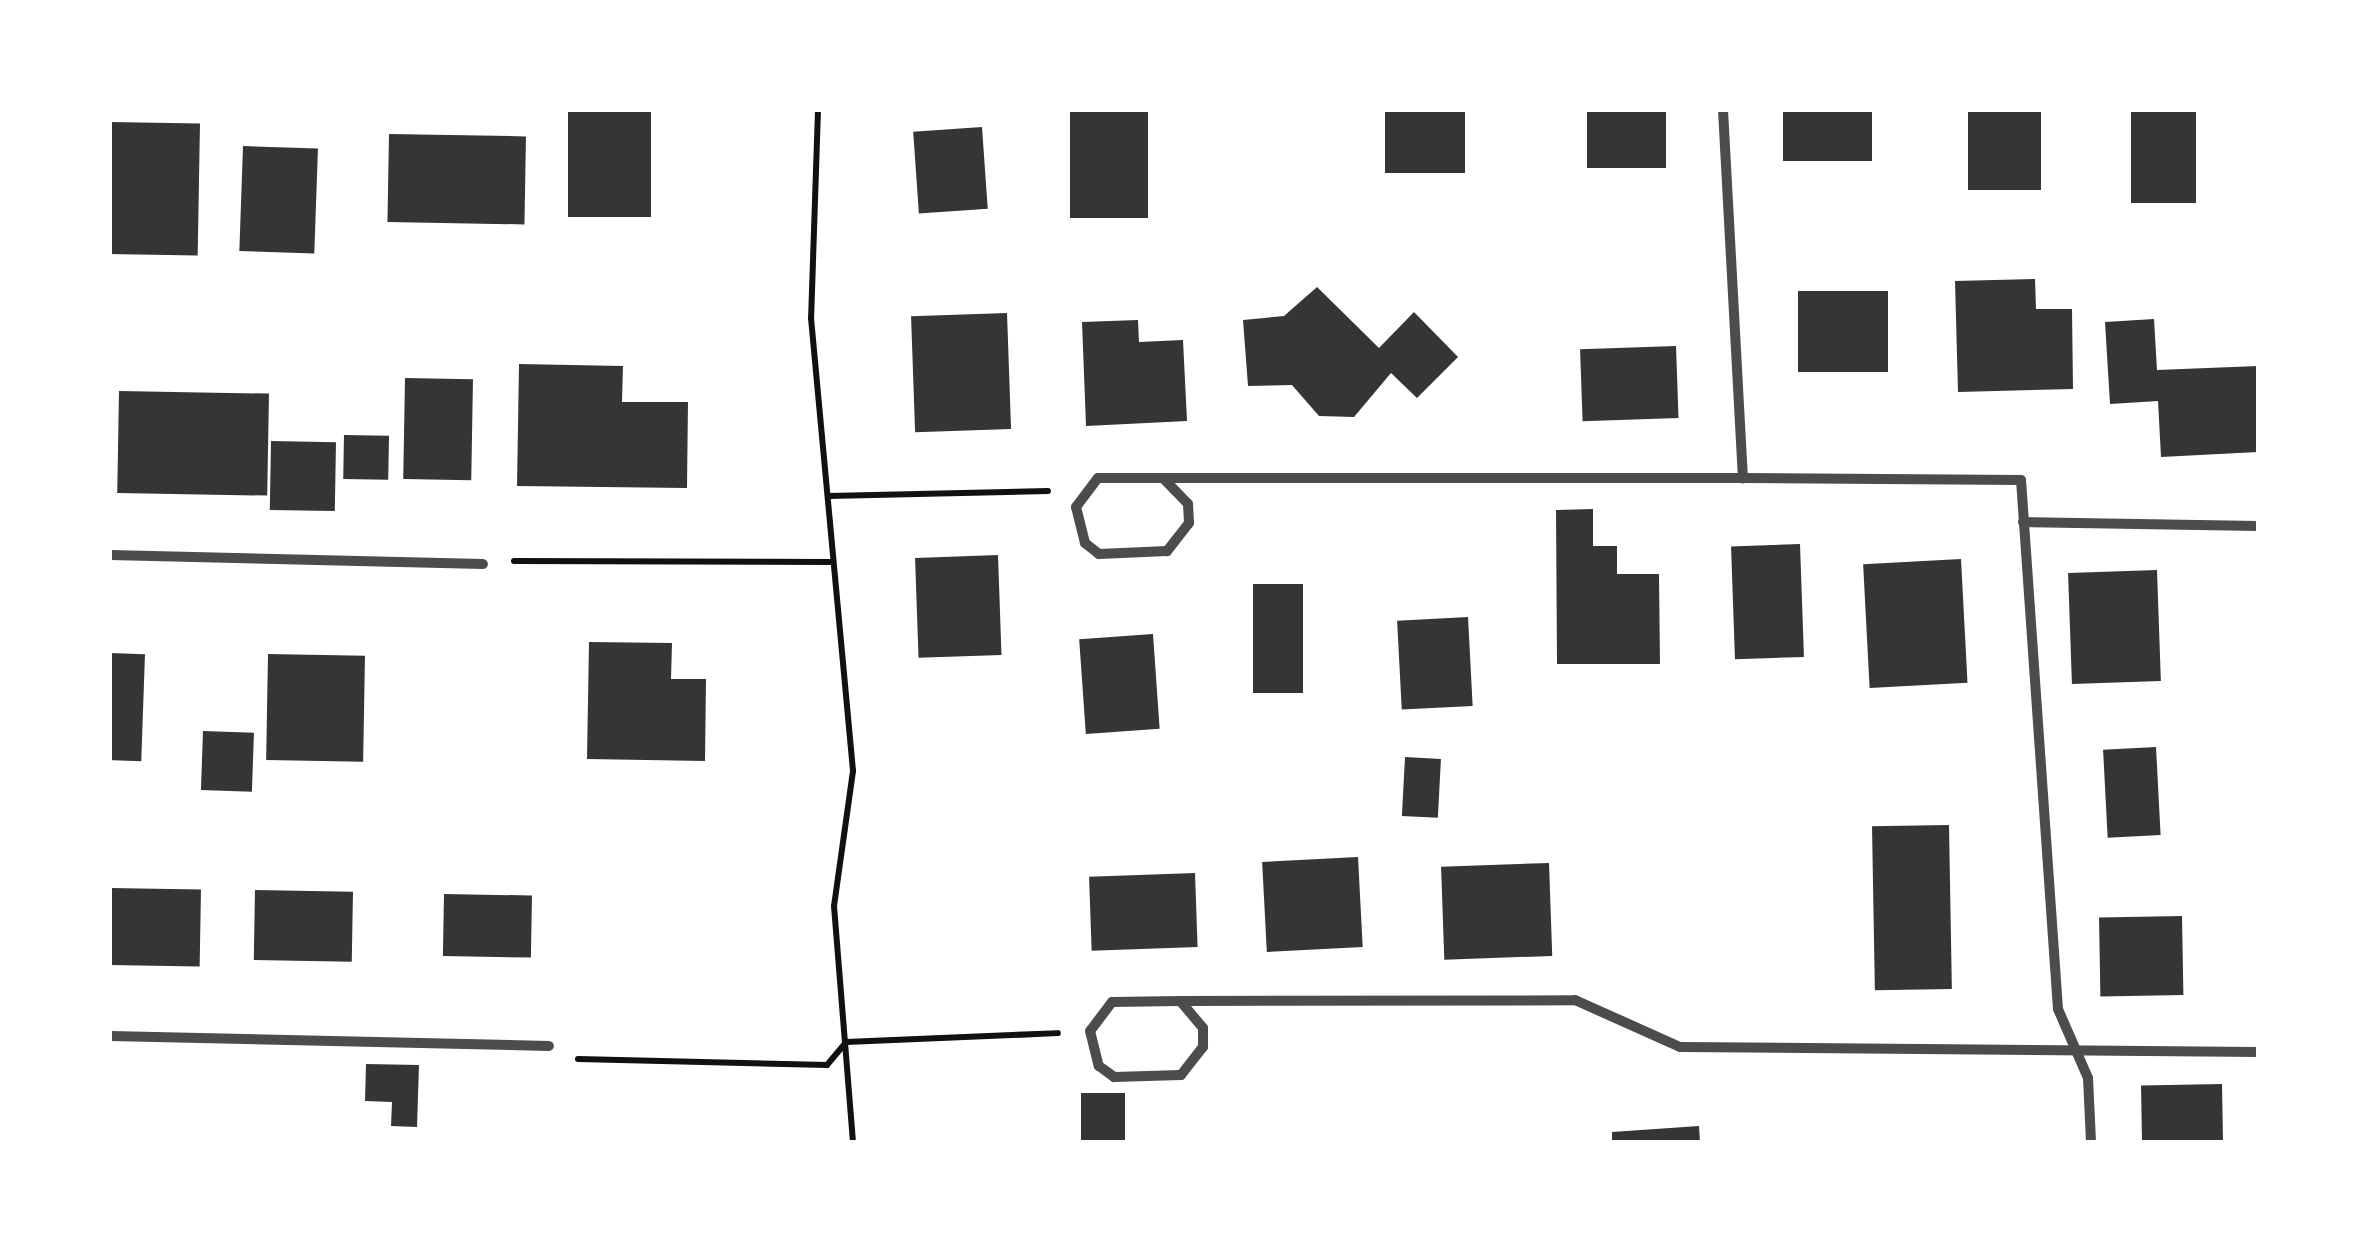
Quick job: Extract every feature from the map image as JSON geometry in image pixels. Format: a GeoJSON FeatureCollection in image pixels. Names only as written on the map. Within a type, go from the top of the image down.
{"type":"FeatureCollection","features":[{"type":"Feature","properties":{"kind":"street"},"geometry":{"type":"LineString","coordinates":[[1723,110],[1743,478]]}},
{"type":"Feature","properties":{"kind":"street"},"geometry":{"type":"LineString","coordinates":[[1163,478],[1188,504],[1189,523],[1167,552],[1099,554],[1076,526],[1084,490],[1098,478],[1163,478],[1743,478],[2020,480],[2058,1009],[2073,1052],[2088,1078],[2092,1142]]}},
{"type":"Feature","properties":{"kind":"street"},"geometry":{"type":"LineString","coordinates":[[2023,522],[2258,526]]}},
{"type":"Feature","properties":{"kind":"street"},"geometry":{"type":"LineString","coordinates":[[110,555],[483,564]]}},
{"type":"Feature","properties":{"kind":"street"},"geometry":{"type":"LineString","coordinates":[[1180,1001],[1203,1028],[1196,1064],[1181,1075],[1114,1077],[1099,1066],[1090,1031],[1112,1002],[1180,1001],[1575,1000],[1680,1047],[2258,1052]]}},
{"type":"Feature","properties":{"kind":"street"},"geometry":{"type":"LineString","coordinates":[[110,1036],[549,1046]]}},
{"type":"Feature","properties":{"kind":"path"},"geometry":{"type":"LineString","coordinates":[[818,110],[812,318],[853,771],[834,906],[853,1142]]}},
{"type":"Feature","properties":{"kind":"path"},"geometry":{"type":"LineString","coordinates":[[829,496],[1084,490]]}},
{"type":"Feature","properties":{"kind":"path"},"geometry":{"type":"LineString","coordinates":[[483,564],[832,562]]}},
{"type":"Feature","properties":{"kind":"path"},"geometry":{"type":"LineString","coordinates":[[549,1046],[590,1064],[827,1065],[846,1042],[1090,1031]]}},
{"type":"Feature","properties":{"kind":"building"},"geometry":{"type":"Polygon","coordinates":[[[568,110],[651,110],[651,217],[568,217],[568,110]]]}},
{"type":"Feature","properties":{"kind":"building"},"geometry":{"type":"Polygon","coordinates":[[[1070,110],[1148,110],[1148,218],[1070,218],[1070,110]]]}},
{"type":"Feature","properties":{"kind":"building"},"geometry":{"type":"Polygon","coordinates":[[[1385,110],[1465,110],[1465,173],[1385,173],[1385,110]]]}},
{"type":"Feature","properties":{"kind":"building"},"geometry":{"type":"Polygon","coordinates":[[[1587,110],[1666,110],[1666,168],[1587,168],[1587,110]]]}},
{"type":"Feature","properties":{"kind":"building"},"geometry":{"type":"Polygon","coordinates":[[[1783,110],[1872,110],[1872,161],[1783,161],[1783,110]]]}},
{"type":"Feature","properties":{"kind":"building"},"geometry":{"type":"Polygon","coordinates":[[[1968,110],[2041,110],[2041,190],[1968,190],[1968,110]]]}},
{"type":"Feature","properties":{"kind":"building"},"geometry":{"type":"Polygon","coordinates":[[[2131,110],[2196,110],[2196,203],[2131,203],[2131,110]]]}},
{"type":"Feature","properties":{"kind":"building"},"geometry":{"type":"Polygon","coordinates":[[[110,122],[200,124],[198,256],[110,254],[110,122]]]}},
{"type":"Feature","properties":{"kind":"building"},"geometry":{"type":"Polygon","coordinates":[[[982,127],[988,209],[919,214],[913,132],[982,127]]]}},
{"type":"Feature","properties":{"kind":"building"},"geometry":{"type":"Polygon","coordinates":[[[389,134],[526,136],[524,224],[387,222],[389,134]]]}},
{"type":"Feature","properties":{"kind":"building"},"geometry":{"type":"Polygon","coordinates":[[[243,146],[318,149],[314,254],[239,251],[243,146]]]}},
{"type":"Feature","properties":{"kind":"building"},"geometry":{"type":"Polygon","coordinates":[[[2035,279],[2036,309],[2072,309],[2073,389],[1958,392],[1955,281],[2035,279]]]}},
{"type":"Feature","properties":{"kind":"building"},"geometry":{"type":"Polygon","coordinates":[[[1317,287],[1379,348],[1414,312],[1458,357],[1417,398],[1391,373],[1354,417],[1319,416],[1292,385],[1248,386],[1243,320],[1284,316],[1317,287]]]}},
{"type":"Feature","properties":{"kind":"building"},"geometry":{"type":"Polygon","coordinates":[[[1798,291],[1888,291],[1888,372],[1798,372],[1798,291]]]}},
{"type":"Feature","properties":{"kind":"building"},"geometry":{"type":"Polygon","coordinates":[[[1007,313],[1011,429],[915,432],[911,316],[1007,313]]]}},
{"type":"Feature","properties":{"kind":"building"},"geometry":{"type":"Polygon","coordinates":[[[2154,319],[2157,370],[2258,366],[2258,452],[2161,457],[2158,401],[2110,404],[2105,322],[2154,319]]]}},
{"type":"Feature","properties":{"kind":"building"},"geometry":{"type":"Polygon","coordinates":[[[1138,320],[1139,342],[1183,340],[1187,421],[1086,426],[1082,322],[1138,320]]]}},
{"type":"Feature","properties":{"kind":"building"},"geometry":{"type":"Polygon","coordinates":[[[1676,346],[1679,418],[1583,421],[1580,349],[1676,346]]]}},
{"type":"Feature","properties":{"kind":"building"},"geometry":{"type":"Polygon","coordinates":[[[519,364],[623,366],[622,402],[688,402],[687,488],[517,486],[519,364]]]}},
{"type":"Feature","properties":{"kind":"building"},"geometry":{"type":"Polygon","coordinates":[[[405,378],[473,379],[471,480],[403,479],[405,378]]]}},
{"type":"Feature","properties":{"kind":"building"},"geometry":{"type":"Polygon","coordinates":[[[119,391],[269,394],[267,496],[117,493],[119,391]]]}},
{"type":"Feature","properties":{"kind":"building"},"geometry":{"type":"Polygon","coordinates":[[[344,435],[389,436],[388,480],[343,479],[344,435]]]}},
{"type":"Feature","properties":{"kind":"building"},"geometry":{"type":"Polygon","coordinates":[[[271,441],[336,442],[335,511],[270,510],[271,441]]]}},
{"type":"Feature","properties":{"kind":"building"},"geometry":{"type":"Polygon","coordinates":[[[1593,509],[1593,546],[1617,546],[1617,574],[1659,574],[1660,664],[1557,664],[1556,510],[1593,509]]]}},
{"type":"Feature","properties":{"kind":"building"},"geometry":{"type":"Polygon","coordinates":[[[1800,544],[1804,657],[1735,659],[1731,546],[1800,544]]]}},
{"type":"Feature","properties":{"kind":"building"},"geometry":{"type":"Polygon","coordinates":[[[998,555],[1001,655],[919,658],[915,558],[998,555]]]}},
{"type":"Feature","properties":{"kind":"building"},"geometry":{"type":"Polygon","coordinates":[[[1961,559],[1967,683],[1870,688],[1863,564],[1961,559]]]}},
{"type":"Feature","properties":{"kind":"building"},"geometry":{"type":"Polygon","coordinates":[[[2157,570],[2161,681],[2072,684],[2068,573],[2157,570]]]}},
{"type":"Feature","properties":{"kind":"building"},"geometry":{"type":"Polygon","coordinates":[[[1253,584],[1303,584],[1303,693],[1253,693],[1253,584]]]}},
{"type":"Feature","properties":{"kind":"building"},"geometry":{"type":"Polygon","coordinates":[[[1468,617],[1473,706],[1402,710],[1397,621],[1468,617]]]}},
{"type":"Feature","properties":{"kind":"building"},"geometry":{"type":"Polygon","coordinates":[[[1153,634],[1160,729],[1086,734],[1079,639],[1153,634]]]}},
{"type":"Feature","properties":{"kind":"building"},"geometry":{"type":"Polygon","coordinates":[[[589,642],[672,643],[671,679],[706,679],[705,761],[587,759],[589,642]]]}},
{"type":"Feature","properties":{"kind":"building"},"geometry":{"type":"Polygon","coordinates":[[[110,653],[145,654],[141,761],[110,760],[110,653]]]}},
{"type":"Feature","properties":{"kind":"building"},"geometry":{"type":"Polygon","coordinates":[[[268,654],[365,656],[363,762],[266,760],[268,654]]]}},
{"type":"Feature","properties":{"kind":"building"},"geometry":{"type":"Polygon","coordinates":[[[203,731],[254,733],[252,792],[201,790],[203,731]]]}},
{"type":"Feature","properties":{"kind":"building"},"geometry":{"type":"Polygon","coordinates":[[[2156,747],[2161,835],[2108,838],[2103,750],[2156,747]]]}},
{"type":"Feature","properties":{"kind":"building"},"geometry":{"type":"Polygon","coordinates":[[[1405,757],[1441,759],[1438,818],[1402,816],[1405,757]]]}},
{"type":"Feature","properties":{"kind":"building"},"geometry":{"type":"Polygon","coordinates":[[[1949,825],[1952,989],[1875,990],[1872,826],[1949,825]]]}},
{"type":"Feature","properties":{"kind":"building"},"geometry":{"type":"Polygon","coordinates":[[[1358,857],[1363,947],[1267,952],[1262,862],[1358,857]]]}},
{"type":"Feature","properties":{"kind":"building"},"geometry":{"type":"Polygon","coordinates":[[[1549,863],[1552,956],[1444,960],[1441,867],[1549,863]]]}},
{"type":"Feature","properties":{"kind":"building"},"geometry":{"type":"Polygon","coordinates":[[[1195,873],[1198,947],[1092,951],[1089,877],[1195,873]]]}},
{"type":"Feature","properties":{"kind":"building"},"geometry":{"type":"Polygon","coordinates":[[[110,888],[201,890],[200,967],[110,965],[110,888]]]}},
{"type":"Feature","properties":{"kind":"building"},"geometry":{"type":"Polygon","coordinates":[[[255,890],[353,892],[352,962],[254,960],[255,890]]]}},
{"type":"Feature","properties":{"kind":"building"},"geometry":{"type":"Polygon","coordinates":[[[444,894],[532,896],[531,958],[443,956],[444,894]]]}},
{"type":"Feature","properties":{"kind":"building"},"geometry":{"type":"Polygon","coordinates":[[[2182,916],[2183,995],[2100,996],[2099,917],[2182,916]]]}},
{"type":"Feature","properties":{"kind":"building"},"geometry":{"type":"Polygon","coordinates":[[[366,1064],[419,1065],[417,1127],[391,1126],[392,1102],[365,1101],[366,1064]]]}},
{"type":"Feature","properties":{"kind":"building"},"geometry":{"type":"Polygon","coordinates":[[[2222,1084],[2223,1142],[2142,1142],[2141,1085],[2222,1084]]]}},
{"type":"Feature","properties":{"kind":"building"},"geometry":{"type":"Polygon","coordinates":[[[1081,1093],[1125,1093],[1125,1142],[1081,1142],[1081,1093]]]}},
{"type":"Feature","properties":{"kind":"building"},"geometry":{"type":"Polygon","coordinates":[[[1699,1126],[1700,1142],[1612,1142],[1612,1132],[1699,1126]]]}}]}
